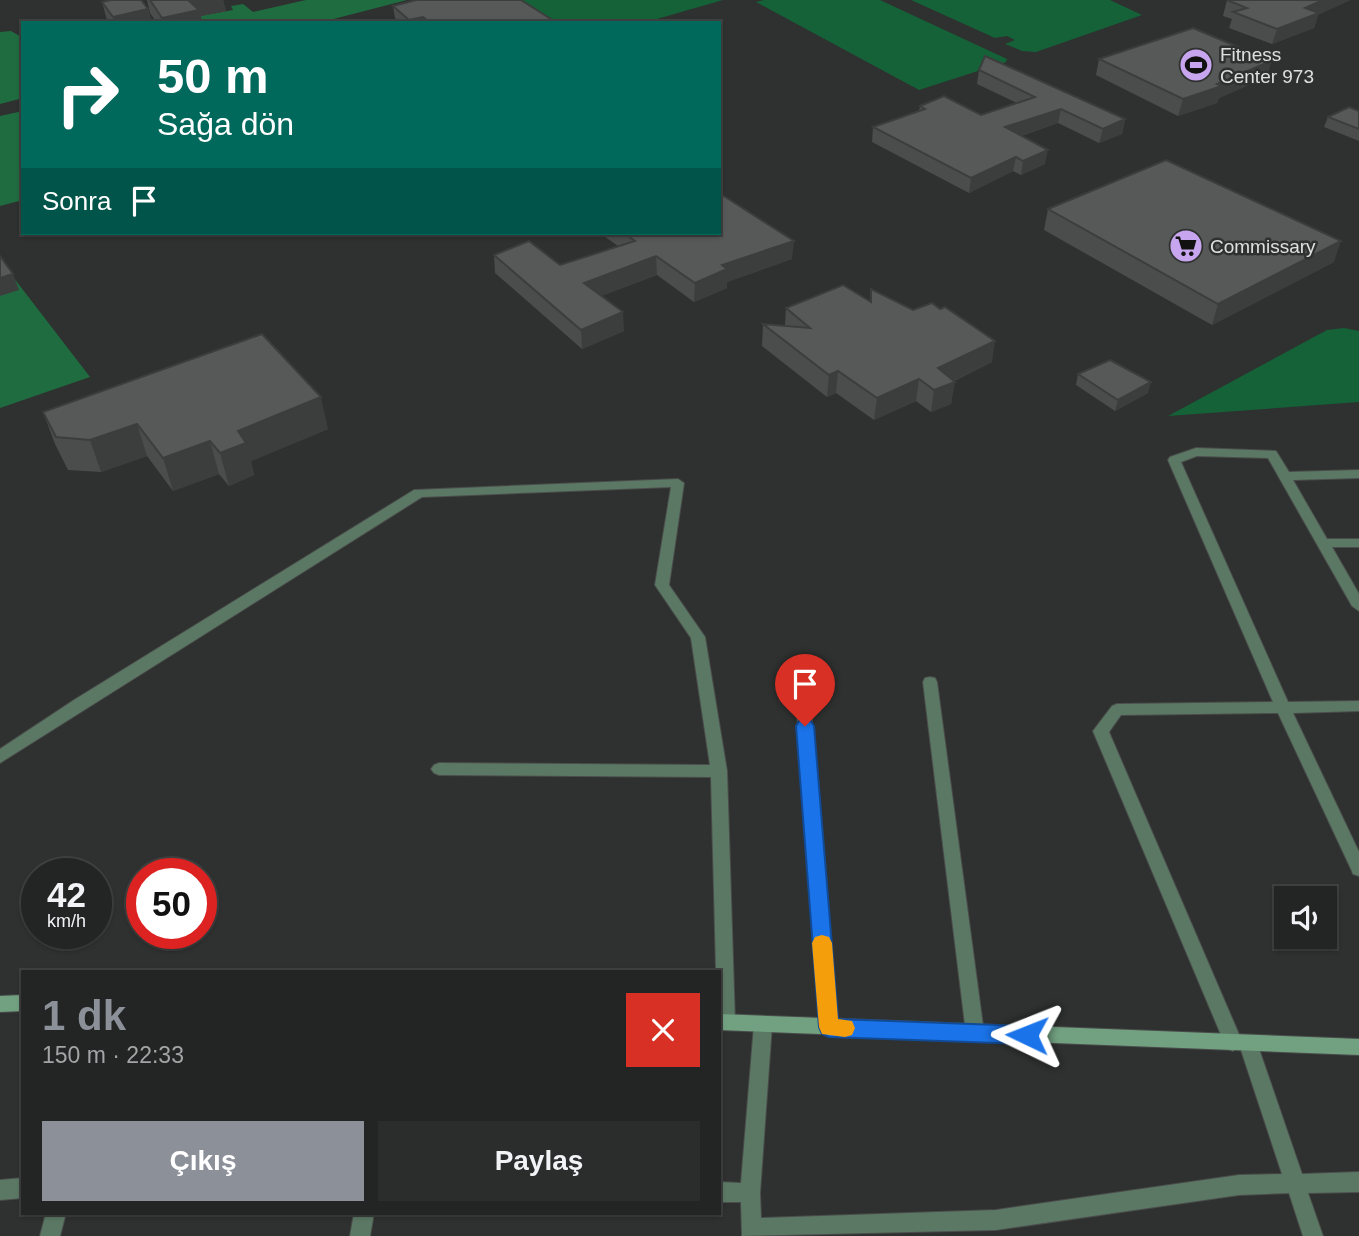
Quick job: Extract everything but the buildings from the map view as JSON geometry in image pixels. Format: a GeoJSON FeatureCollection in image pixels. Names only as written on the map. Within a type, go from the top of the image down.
{"type":"FeatureCollection","features":[{"type":"Feature","properties":{"kind":"main road"},"geometry":{"type":"LineString","coordinates":[[0,1004],[21,1003]]}},
{"type":"Feature","properties":{"kind":"main road"},"geometry":{"type":"LineString","coordinates":[[723,1022],[1359,1047]]}},
{"type":"Feature","properties":{"kind":"street"},"geometry":{"type":"LineString","coordinates":[[1359,606],[1272,454],[1196,452],[1174,460],[1283,707],[1359,869]]}},
{"type":"Feature","properties":{"kind":"street"},"geometry":{"type":"LineString","coordinates":[[1284,475],[1359,474]]}},
{"type":"Feature","properties":{"kind":"street"},"geometry":{"type":"LineString","coordinates":[[0,757],[79,704],[419,494],[678,483],[662,585],[698,637],[719,771],[723,1022]]}},
{"type":"Feature","properties":{"kind":"street"},"geometry":{"type":"LineString","coordinates":[[1323,543],[1359,543]]}},
{"type":"Feature","properties":{"kind":"street"},"geometry":{"type":"LineString","coordinates":[[930,682],[975,1033]]}},
{"type":"Feature","properties":{"kind":"street"},"geometry":{"type":"LineString","coordinates":[[803,698],[829,1027]]}},
{"type":"Feature","properties":{"kind":"street"},"geometry":{"type":"LineString","coordinates":[[1312,1236],[1240,1043],[1101,731],[1117,710],[1359,706]]}},
{"type":"Feature","properties":{"kind":"street"},"geometry":{"type":"LineString","coordinates":[[439,769],[719,771]]}},
{"type":"Feature","properties":{"kind":"street"},"geometry":{"type":"LineString","coordinates":[[763,1025],[750,1193],[752,1232],[996,1220],[1239,1185],[1359,1182]]}},
{"type":"Feature","properties":{"kind":"street"},"geometry":{"type":"LineString","coordinates":[[0,1190],[21,1188]]}},
{"type":"Feature","properties":{"kind":"street"},"geometry":{"type":"LineString","coordinates":[[721,1192],[750,1193]]}},
{"type":"Feature","properties":{"kind":"street"},"geometry":{"type":"LineString","coordinates":[[50,1236],[55,1215]]}},
{"type":"Feature","properties":{"kind":"street"},"geometry":{"type":"LineString","coordinates":[[360,1236],[364,1215]]}},
{"type":"Feature","properties":{"kind":"green space"},"geometry":{"type":"Polygon","coordinates":[[[306,0],[407,0],[326,21],[187,21],[233,10],[231,6],[243,4],[253,12],[306,0]]]}},
{"type":"Feature","properties":{"kind":"green space"},"geometry":{"type":"Polygon","coordinates":[[[476,0],[723,0],[650,21],[506,21],[476,0]]]}},
{"type":"Feature","properties":{"kind":"green space"},"geometry":{"type":"Polygon","coordinates":[[[880,0],[1007,59],[1006,62],[919,90],[756,2],[880,0]]]}},
{"type":"Feature","properties":{"kind":"green space"},"geometry":{"type":"Polygon","coordinates":[[[911,0],[1110,0],[1142,15],[1036,52],[1022,51],[1005,44],[1015,40],[1007,36],[995,38],[911,0]]]}},
{"type":"Feature","properties":{"kind":"green space"},"geometry":{"type":"Polygon","coordinates":[[[11,31],[21,37],[21,99],[0,104],[0,32],[11,31]]]}},
{"type":"Feature","properties":{"kind":"green space"},"geometry":{"type":"Polygon","coordinates":[[[21,111],[21,201],[0,206],[0,116],[21,111]]]}},
{"type":"Feature","properties":{"kind":"green space"},"geometry":{"type":"Polygon","coordinates":[[[0,260],[90,377],[0,408],[0,260]]]}},
{"type":"Feature","properties":{"kind":"green space"},"geometry":{"type":"Polygon","coordinates":[[[1344,328],[1359,331],[1359,402],[1168,416],[1327,330],[1344,328]]]}},
{"type":"Feature","properties":{"kind":"slow traffic"},"geometry":{"type":"LineString","coordinates":[[822,943],[829,1027],[845,1028]]}},
{"type":"Feature","properties":{"kind":"place","name":"Fitness Center 973"},"geometry":{"type":"Point","coordinates":[1196,65]}},
{"type":"Feature","properties":{"kind":"place","name":"Commissary"},"geometry":{"type":"Point","coordinates":[1186,246]}},
{"type":"Feature","properties":{"kind":"route"},"geometry":{"type":"LineString","coordinates":[[805,726],[829,1027],[1027,1035]]}}]}
